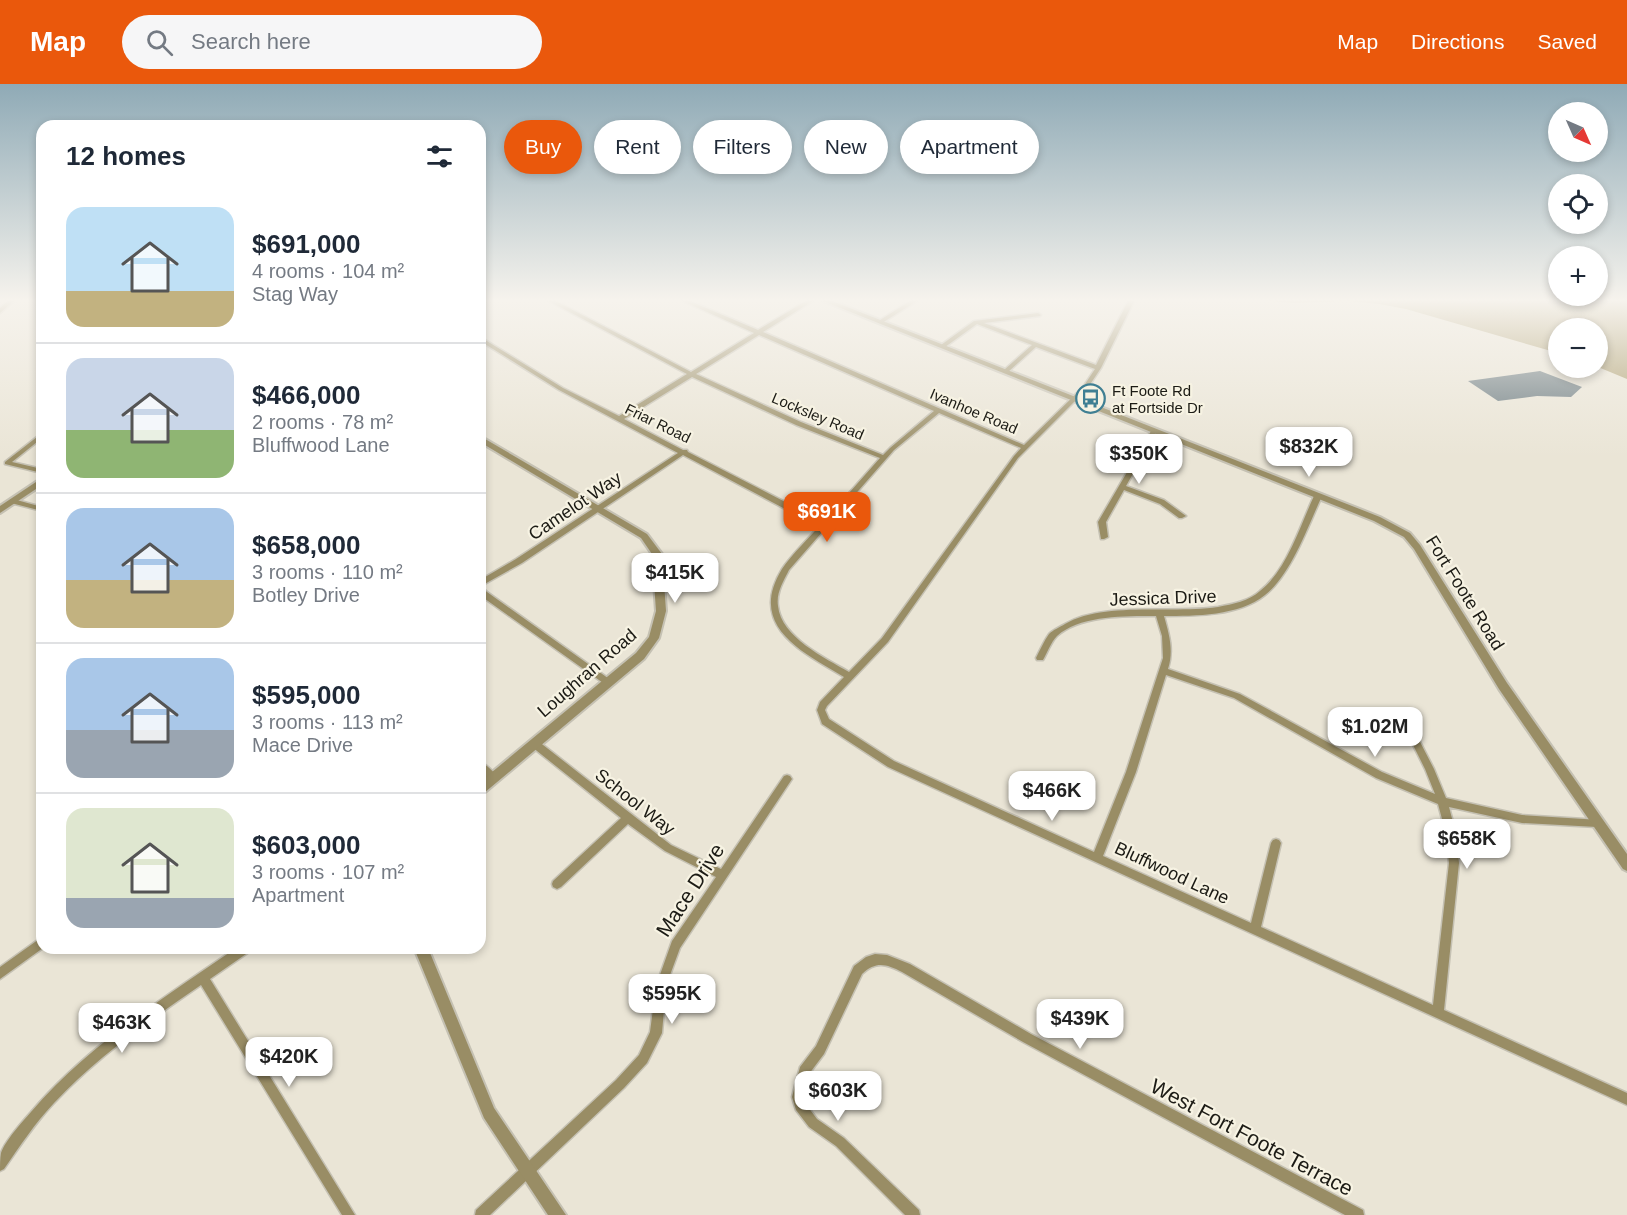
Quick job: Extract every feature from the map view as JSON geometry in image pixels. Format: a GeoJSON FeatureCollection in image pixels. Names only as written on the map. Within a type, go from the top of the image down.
{"type":"FeatureCollection","features":[{"type":"Feature","properties":{"kind":"street","name":"Friar Road"},"geometry":{"type":"LineString","coordinates":[[501,352],[561,388],[620,419],[790,508],[828,523]]}},
{"type":"Feature","properties":{"kind":"street","name":"Locksley Road"},"geometry":{"type":"LineString","coordinates":[[647,352],[825,436],[885,458]]}},
{"type":"Feature","properties":{"kind":"street"},"geometry":{"type":"LineString","coordinates":[[620,419],[728,352]]}},
{"type":"Feature","properties":{"kind":"street","name":"Ivanhoe Road"},"geometry":{"type":"LineString","coordinates":[[802,352],[1024,447]]}},
{"type":"Feature","properties":{"kind":"street","name":"Fort Foote Road"},"geometry":{"type":"LineString","coordinates":[[958,352],[1389,525],[1412,541],[1503,686],[1627,865]]}},
{"type":"Feature","properties":{"kind":"street"},"geometry":{"type":"LineString","coordinates":[[1006,371],[1027,352]]}},
{"type":"Feature","properties":{"kind":"street"},"geometry":{"type":"LineString","coordinates":[[1054,352],[1098,368]]}},
{"type":"Feature","properties":{"kind":"street","name":"Bluffwood Lane"},"geometry":{"type":"LineString","coordinates":[[1106,352],[1098,368],[1075,399],[1024,447],[885,640],[821,710],[822,716],[830,726],[891,764],[1627,1099]]}},
{"type":"Feature","properties":{"kind":"street"},"geometry":{"type":"LineString","coordinates":[[850,676],[802,647],[781,627],[774,606],[776,587],[780,578],[885,458],[939,411]]}},
{"type":"Feature","properties":{"kind":"street"},"geometry":{"type":"LineString","coordinates":[[1104,537],[1102,522],[1154,431]]}},
{"type":"Feature","properties":{"kind":"street"},"geometry":{"type":"LineString","coordinates":[[36,440],[7,464],[36,470]]}},
{"type":"Feature","properties":{"kind":"street","name":"Loughran Road"},"geometry":{"type":"LineString","coordinates":[[486,442],[644,536],[654,548],[659,561],[661,610],[658,630],[649,648],[486,784]]}},
{"type":"Feature","properties":{"kind":"street","name":"Camelot Way"},"geometry":{"type":"LineString","coordinates":[[486,581],[525,558],[685,451]]}},
{"type":"Feature","properties":{"kind":"street"},"geometry":{"type":"LineString","coordinates":[[0,510],[36,485]]}},
{"type":"Feature","properties":{"kind":"street"},"geometry":{"type":"LineString","coordinates":[[1123,487],[1162,502],[1182,516]]}},
{"type":"Feature","properties":{"kind":"street","name":"Jessica Drive"},"geometry":{"type":"LineString","coordinates":[[1040,658],[1044,643],[1069,623],[1108,615],[1223,611],[1242,606],[1259,597],[1275,580],[1318,496]]}},
{"type":"Feature","properties":{"kind":"street"},"geometry":{"type":"LineString","coordinates":[[13,501],[36,507]]}},
{"type":"Feature","properties":{"kind":"street"},"geometry":{"type":"LineString","coordinates":[[486,594],[506,611],[609,683]]}},
{"type":"Feature","properties":{"kind":"street"},"geometry":{"type":"LineString","coordinates":[[1097,857],[1131,772],[1167,658],[1159,614]]}},
{"type":"Feature","properties":{"kind":"street"},"geometry":{"type":"LineString","coordinates":[[1163,671],[1237,696],[1379,776],[1444,802],[1522,819],[1597,823]]}},
{"type":"Feature","properties":{"kind":"street"},"geometry":{"type":"LineString","coordinates":[[1414,739],[1429,766],[1444,802],[1453,841],[1454,863],[1438,1013]]}},
{"type":"Feature","properties":{"kind":"street","name":"School Way"},"geometry":{"type":"LineString","coordinates":[[535,744],[668,848],[722,875]]}},
{"type":"Feature","properties":{"kind":"street"},"geometry":{"type":"LineString","coordinates":[[486,771],[494,777]]}},
{"type":"Feature","properties":{"kind":"street","name":"Mace Drive"},"geometry":{"type":"LineString","coordinates":[[481,1215],[620,1084],[643,1059],[656,1034],[661,986],[676,945],[787,779]]}},
{"type":"Feature","properties":{"kind":"street"},"geometry":{"type":"LineString","coordinates":[[557,884],[628,819]]}},
{"type":"Feature","properties":{"kind":"street"},"geometry":{"type":"LineString","coordinates":[[1255,930],[1276,843]]}},
{"type":"Feature","properties":{"kind":"street"},"geometry":{"type":"LineString","coordinates":[[0,974],[36,947]]}},
{"type":"Feature","properties":{"kind":"street"},"geometry":{"type":"LineString","coordinates":[[0,1165],[31,1119],[70,1076],[236,954]]}},
{"type":"Feature","properties":{"kind":"street"},"geometry":{"type":"LineString","coordinates":[[423,954],[489,1113],[558,1215]]}},
{"type":"Feature","properties":{"kind":"street","name":"West Fort Foote Terrace"},"geometry":{"type":"LineString","coordinates":[[837,1017],[854,977],[864,963],[876,958],[891,960],[1069,1061],[1358,1215]]}},
{"type":"Feature","properties":{"kind":"street"},"geometry":{"type":"LineString","coordinates":[[203,977],[349,1215]]}},
{"type":"Feature","properties":{"kind":"street"},"geometry":{"type":"LineString","coordinates":[[837,1017],[820,1050],[804,1071],[798,1097],[800,1106],[813,1123],[840,1142],[914,1215]]}},
{"type":"Feature","properties":{"kind":"shaded area"},"geometry":{"type":"Polygon","coordinates":[[[1608,352],[1627,352],[1627,379],[1608,371],[1608,352]]]}},
{"type":"Feature","properties":{"kind":"building"},"geometry":{"type":"Polygon","coordinates":[[[1540,371],[1548,374],[1548,378],[1558,378],[1582,387],[1571,397],[1537,396],[1498,401],[1468,381],[1540,371]]]}},
{"type":"Feature","properties":{"kind":"place","name":"Ft Foote Rd at Fortside Dr"},"geometry":{"type":"Point","coordinates":[1091,399]}}]}
